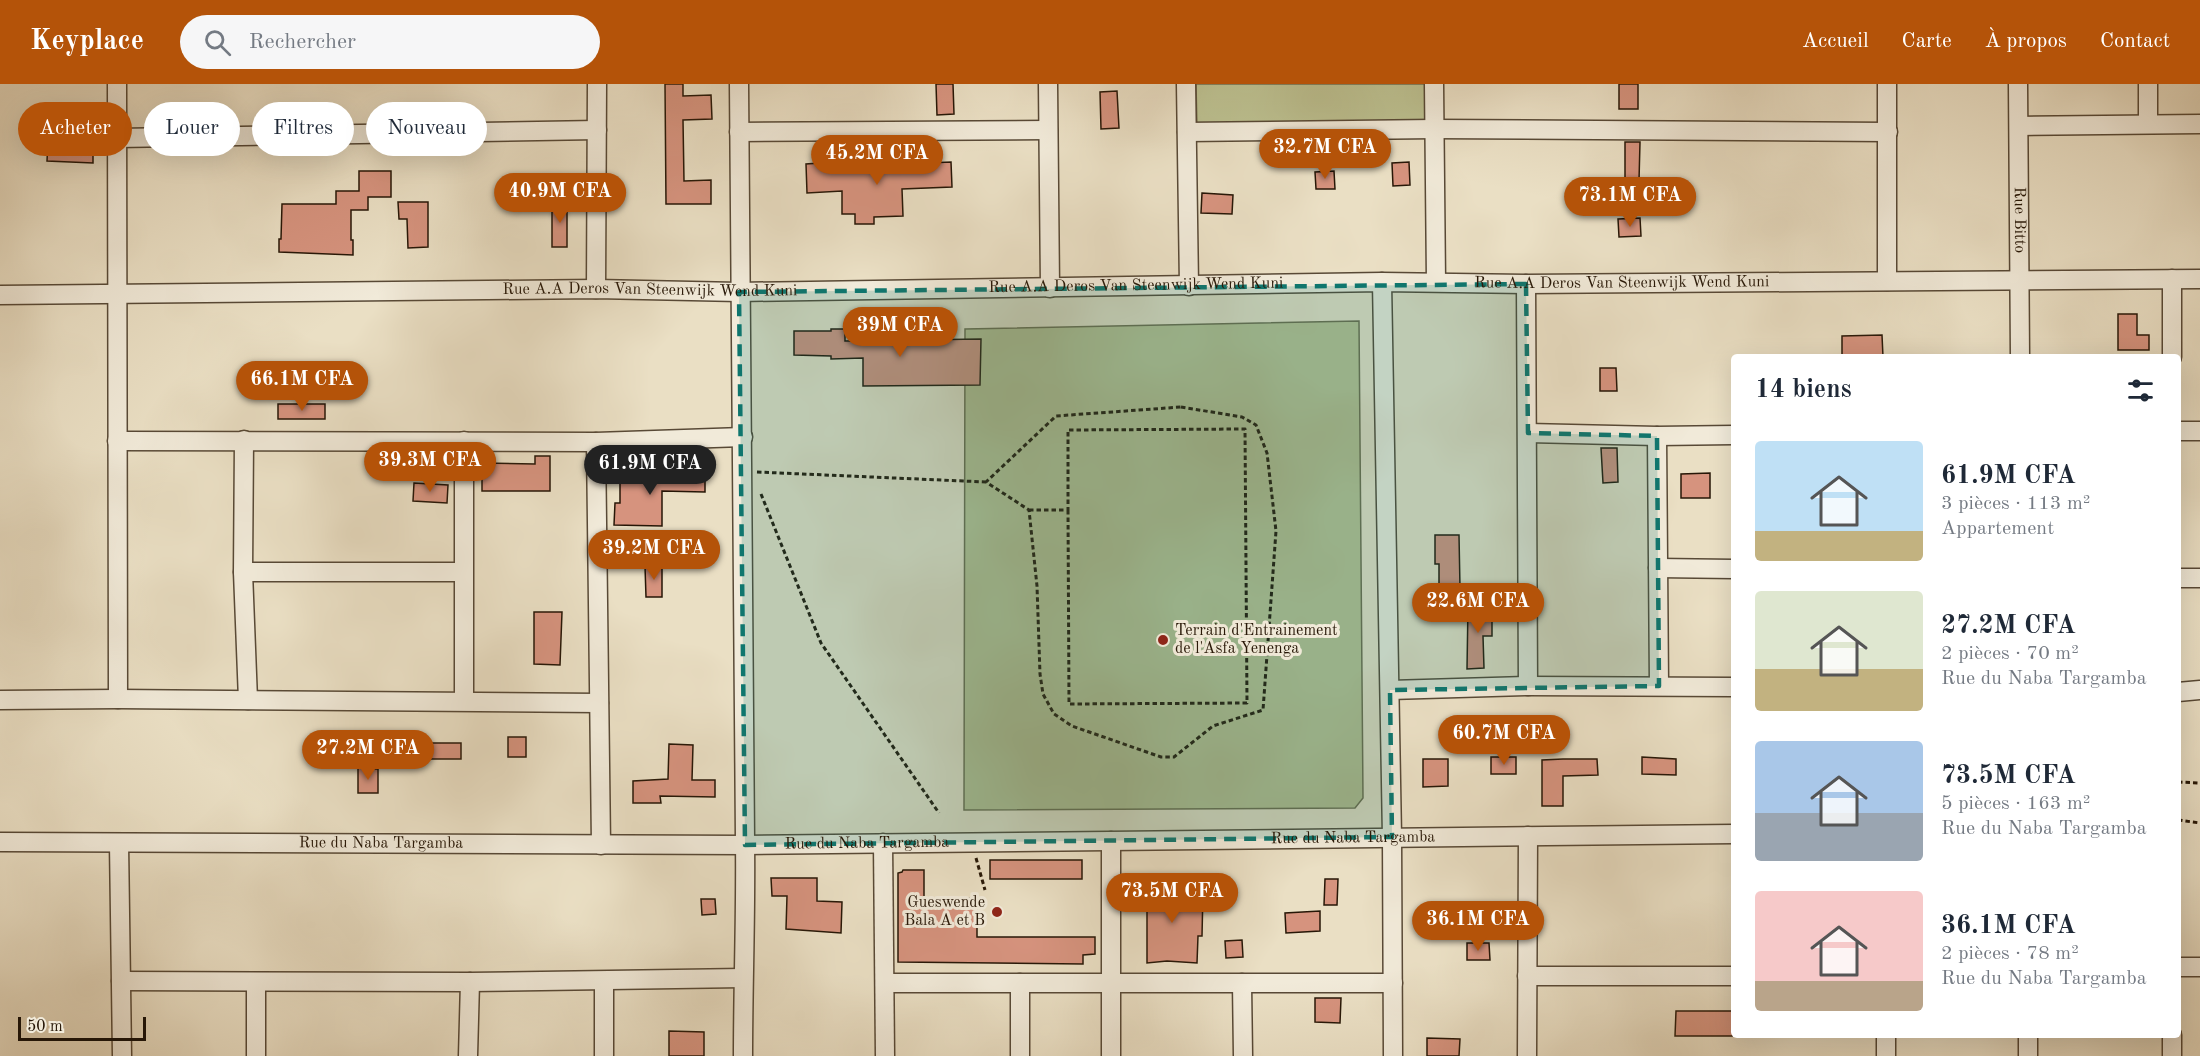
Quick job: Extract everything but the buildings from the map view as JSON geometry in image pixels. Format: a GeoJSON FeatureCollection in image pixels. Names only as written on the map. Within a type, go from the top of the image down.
{"type":"FeatureCollection","features":[{"type":"Feature","properties":{"kind":"street"},"geometry":{"type":"LineString","coordinates":[[117,84],[117,102]]}},
{"type":"Feature","properties":{"kind":"street"},"geometry":{"type":"LineString","coordinates":[[596,290],[597,84]]}},
{"type":"Feature","properties":{"kind":"street"},"geometry":{"type":"LineString","coordinates":[[739,84],[745,845],[743,1056]]}},
{"type":"Feature","properties":{"kind":"street"},"geometry":{"type":"LineString","coordinates":[[1048,84],[1050,288]]}},
{"type":"Feature","properties":{"kind":"street"},"geometry":{"type":"LineString","coordinates":[[1186,84],[1189,286]]}},
{"type":"Feature","properties":{"kind":"street"},"geometry":{"type":"LineString","coordinates":[[1434,84],[1436,282]]}},
{"type":"Feature","properties":{"kind":"street"},"geometry":{"type":"LineString","coordinates":[[1887,84],[1887,281]]}},
{"type":"Feature","properties":{"kind":"street","name":"Rue Bitto"},"geometry":{"type":"LineString","coordinates":[[2018,84],[2020,354]]}},
{"type":"Feature","properties":{"kind":"street"},"geometry":{"type":"LineString","coordinates":[[2148,84],[2148,124]]}},
{"type":"Feature","properties":{"kind":"street"},"geometry":{"type":"LineString","coordinates":[[2019,126],[2200,124]]}},
{"type":"Feature","properties":{"kind":"street"},"geometry":{"type":"LineString","coordinates":[[739,132],[1048,129]]}},
{"type":"Feature","properties":{"kind":"street"},"geometry":{"type":"LineString","coordinates":[[1188,132],[1434,129],[1888,132]]}},
{"type":"Feature","properties":{"kind":"street"},"geometry":{"type":"LineString","coordinates":[[132,138],[597,130]]}},
{"type":"Feature","properties":{"kind":"street"},"geometry":{"type":"LineString","coordinates":[[117,156],[118,699]]}},
{"type":"Feature","properties":{"kind":"street"},"geometry":{"type":"LineString","coordinates":[[2172,279],[2172,354]]}},
{"type":"Feature","properties":{"kind":"street","name":"Rue A.A Deros Van Steenwijk Wend Kuni"},"geometry":{"type":"LineString","coordinates":[[0,296],[596,290],[739,292],[1382,282],[1526,284],[2200,279]]}},
{"type":"Feature","properties":{"kind":"street"},"geometry":{"type":"LineString","coordinates":[[1382,282],[1390,690],[1393,1056]]}},
{"type":"Feature","properties":{"kind":"street"},"geometry":{"type":"LineString","coordinates":[[1526,284],[1528,686]]}},
{"type":"Feature","properties":{"kind":"street"},"geometry":{"type":"LineString","coordinates":[[2181,431],[2200,431]]}},
{"type":"Feature","properties":{"kind":"street"},"geometry":{"type":"LineString","coordinates":[[1528,433],[1731,435]]}},
{"type":"Feature","properties":{"kind":"street"},"geometry":{"type":"LineString","coordinates":[[1657,436],[1659,686]]}},
{"type":"Feature","properties":{"kind":"street"},"geometry":{"type":"LineString","coordinates":[[117,441],[596,442],[742,437]]}},
{"type":"Feature","properties":{"kind":"street"},"geometry":{"type":"LineString","coordinates":[[244,440],[243,572],[248,700]]}},
{"type":"Feature","properties":{"kind":"street"},"geometry":{"type":"LineString","coordinates":[[464,441],[464,700]]}},
{"type":"Feature","properties":{"kind":"street"},"geometry":{"type":"LineString","coordinates":[[596,442],[601,845]]}},
{"type":"Feature","properties":{"kind":"street"},"geometry":{"type":"LineString","coordinates":[[1658,568],[1731,569]]}},
{"type":"Feature","properties":{"kind":"street"},"geometry":{"type":"LineString","coordinates":[[243,572],[463,572]]}},
{"type":"Feature","properties":{"kind":"street"},"geometry":{"type":"LineString","coordinates":[[2181,578],[2200,578]]}},
{"type":"Feature","properties":{"kind":"street"},"geometry":{"type":"LineString","coordinates":[[1390,690],[1528,686],[1731,687]]}},
{"type":"Feature","properties":{"kind":"street"},"geometry":{"type":"LineString","coordinates":[[2181,692],[2200,690]]}},
{"type":"Feature","properties":{"kind":"street"},"geometry":{"type":"LineString","coordinates":[[0,700],[464,700],[599,703]]}},
{"type":"Feature","properties":{"kind":"street","name":"Rue du Naba Targamba"},"geometry":{"type":"LineString","coordinates":[[0,842],[745,845],[1731,834]]}},
{"type":"Feature","properties":{"kind":"street"},"geometry":{"type":"LineString","coordinates":[[1527,1056],[1528,836]]}},
{"type":"Feature","properties":{"kind":"street"},"geometry":{"type":"LineString","coordinates":[[1111,841],[1111,1056]]}},
{"type":"Feature","properties":{"kind":"street"},"geometry":{"type":"LineString","coordinates":[[119,843],[122,1056]]}},
{"type":"Feature","properties":{"kind":"street"},"geometry":{"type":"LineString","coordinates":[[883,843],[885,1056]]}},
{"type":"Feature","properties":{"kind":"street"},"geometry":{"type":"LineString","coordinates":[[2181,967],[2200,967]]}},
{"type":"Feature","properties":{"kind":"street"},"geometry":{"type":"LineString","coordinates":[[1527,976],[1731,976]]}},
{"type":"Feature","properties":{"kind":"street"},"geometry":{"type":"LineString","coordinates":[[121,981],[470,982],[742,978]]}},
{"type":"Feature","properties":{"kind":"street"},"geometry":{"type":"LineString","coordinates":[[604,981],[604,1056]]}},
{"type":"Feature","properties":{"kind":"street"},"geometry":{"type":"LineString","coordinates":[[256,982],[256,1056]]}},
{"type":"Feature","properties":{"kind":"street"},"geometry":{"type":"LineString","coordinates":[[468,1056],[470,982]]}},
{"type":"Feature","properties":{"kind":"street"},"geometry":{"type":"LineString","coordinates":[[885,983],[1393,983]]}},
{"type":"Feature","properties":{"kind":"street"},"geometry":{"type":"LineString","coordinates":[[1020,983],[1020,1056]]}},
{"type":"Feature","properties":{"kind":"street"},"geometry":{"type":"LineString","coordinates":[[1242,983],[1243,1056]]}},
{"type":"Feature","properties":{"kind":"street"},"geometry":{"type":"LineString","coordinates":[[1886,1038],[1886,1056]]}},
{"type":"Feature","properties":{"kind":"street"},"geometry":{"type":"LineString","coordinates":[[2028,1038],[2028,1056]]}},
{"type":"Feature","properties":{"kind":"street"},"geometry":{"type":"LineString","coordinates":[[2172,1038],[2172,1056]]}},
{"type":"Feature","properties":{"kind":"path"},"geometry":{"type":"LineString","coordinates":[[986,482],[1056,416],[1180,407],[1242,417],[1256,425],[1267,453],[1276,531],[1263,710],[1213,726],[1174,757],[1161,757],[1147,753],[1072,726],[1054,714],[1043,694],[1040,674],[1037,586],[1029,510]]}},
{"type":"Feature","properties":{"kind":"path"},"geometry":{"type":"LineString","coordinates":[[1245,429],[1247,703],[1069,704],[1068,510],[1068,430],[1245,429]]}},
{"type":"Feature","properties":{"kind":"path"},"geometry":{"type":"LineString","coordinates":[[757,482],[754,472],[986,482],[1029,510],[1068,510]]}},
{"type":"Feature","properties":{"kind":"path"},"geometry":{"type":"LineString","coordinates":[[760,493],[822,643],[939,813]]}},
{"type":"Feature","properties":{"kind":"path"},"geometry":{"type":"LineString","coordinates":[[2181,782],[2200,783]]}},
{"type":"Feature","properties":{"kind":"path"},"geometry":{"type":"LineString","coordinates":[[2181,820],[2200,823]]}},
{"type":"Feature","properties":{"kind":"path"},"geometry":{"type":"LineString","coordinates":[[972,842],[985,890]]}},
{"type":"Feature","properties":{"kind":"highlighted area"},"geometry":{"type":"Polygon","coordinates":[[[1526,284],[1528,433],[1657,436],[1659,686],[1390,690],[1392,837],[745,845],[739,292],[1526,284]]]}},
{"type":"Feature","properties":{"kind":"green space"},"geometry":{"type":"Polygon","coordinates":[[[1196,84],[1429,84],[1429,127],[1197,129],[1196,84]]]}},
{"type":"Feature","properties":{"kind":"green space","name":"Terrain d'Entrainement de l'Asfa Yenenga"},"geometry":{"type":"Polygon","coordinates":[[[1359,321],[1363,798],[1355,808],[964,810],[965,329],[1359,321]]]}},
{"type":"Feature","properties":{"kind":"place","name":"Terrain d'Entrainement de l'Asfa Yenenga"},"geometry":{"type":"Point","coordinates":[1163,640]}},
{"type":"Feature","properties":{"kind":"place","name":"Gueswende Bala A et B"},"geometry":{"type":"Point","coordinates":[997,912]}}]}
